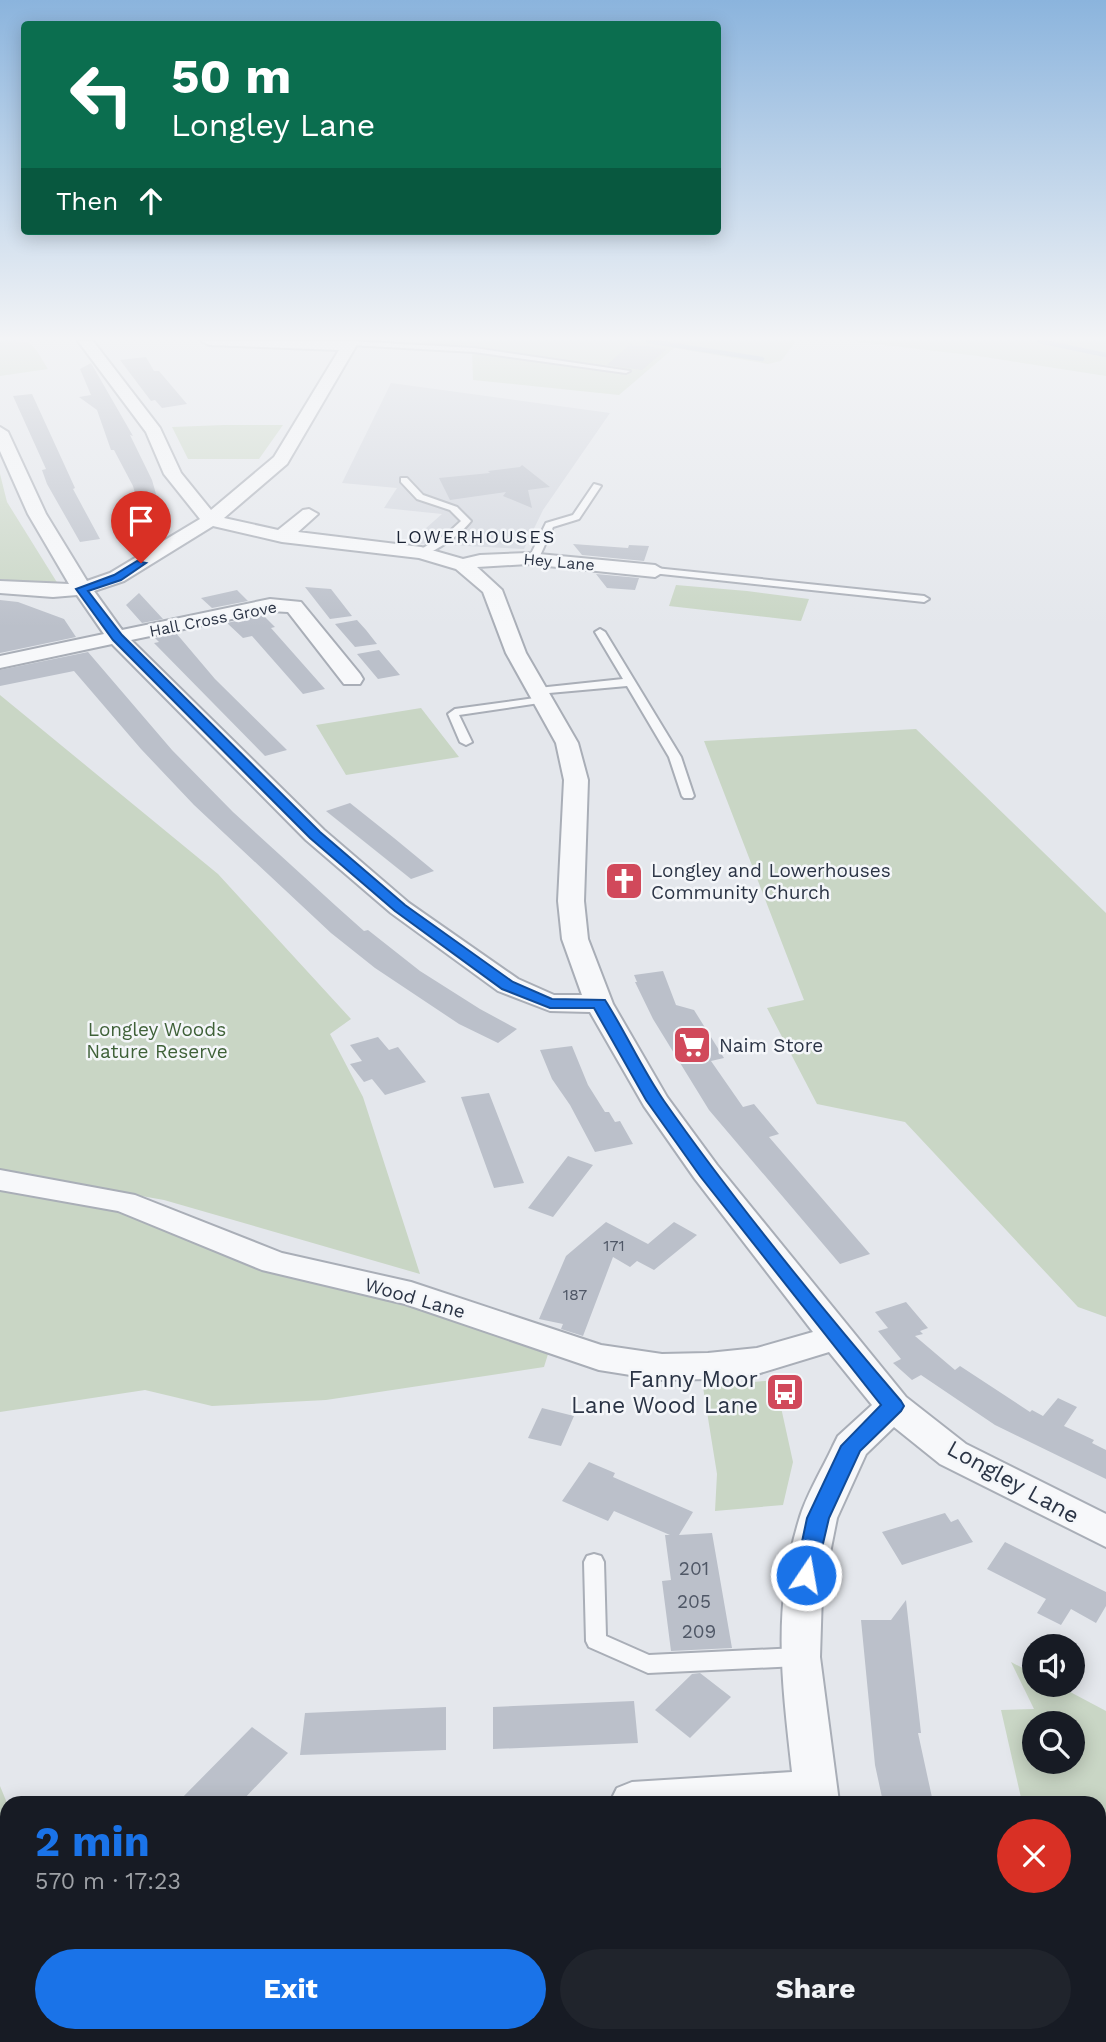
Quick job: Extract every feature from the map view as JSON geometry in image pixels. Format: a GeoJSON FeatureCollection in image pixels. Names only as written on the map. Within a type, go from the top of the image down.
{"type":"FeatureCollection","features":[{"type":"Feature","properties":{"kind":"street"},"geometry":{"type":"LineString","coordinates":[[156,436],[173,474],[210,520],[282,536],[421,553],[463,565]]}},
{"type":"Feature","properties":{"kind":"street"},"geometry":{"type":"LineString","coordinates":[[0,587],[53,591],[82,589],[117,578],[210,520],[281,460],[295,436]]}},
{"type":"Feature","properties":{"kind":"street"},"geometry":{"type":"LineString","coordinates":[[1,439],[37,514],[82,589],[117,638],[315,835],[400,908],[508,985],[550,1003],[599,1004]]}},
{"type":"Feature","properties":{"kind":"street"},"geometry":{"type":"LineString","coordinates":[[282,536],[309,514]]}},
{"type":"Feature","properties":{"kind":"street","name":"Hey Lane"},"geometry":{"type":"LineString","coordinates":[[463,565],[483,558],[655,570]]}},
{"type":"Feature","properties":{"kind":"street","name":"Longley Lane"},"geometry":{"type":"LineString","coordinates":[[463,565],[492,590],[516,653],[567,743],[576,780],[572,913],[575,939],[599,1004],[654,1100],[706,1172],[893,1406],[953,1454],[1106,1532]]}},
{"type":"Feature","properties":{"kind":"street","name":"Hall Cross Grove"},"geometry":{"type":"LineString","coordinates":[[0,662],[270,605],[294,606],[352,679]]}},
{"type":"Feature","properties":{"kind":"street","name":"Wood Lane"},"geometry":{"type":"LineString","coordinates":[[0,1180],[124,1202],[274,1262],[411,1294],[599,1357],[662,1367],[708,1366],[757,1360],[836,1337]]}},
{"type":"Feature","properties":{"kind":"street"},"geometry":{"type":"LineString","coordinates":[[816,1796],[800,1657],[802,1593],[818,1518],[851,1446],[893,1406]]}},
{"type":"Feature","properties":{"kind":"lane"},"geometry":{"type":"LineString","coordinates":[[404,480],[418,496],[446,504],[462,513],[466,521],[460,530],[437,541],[421,553]]}},
{"type":"Feature","properties":{"kind":"lane"},"geometry":{"type":"LineString","coordinates":[[534,560],[549,525],[576,517],[597,486]]}},
{"type":"Feature","properties":{"kind":"lane"},"geometry":{"type":"LineString","coordinates":[[655,570],[924,599]]}},
{"type":"Feature","properties":{"kind":"lane"},"geometry":{"type":"LineString","coordinates":[[600,632],[649,709],[675,757],[688,796]]}},
{"type":"Feature","properties":{"kind":"lane"},"geometry":{"type":"LineString","coordinates":[[466,742],[453,714],[455,712],[540,695],[630,682]]}},
{"type":"Feature","properties":{"kind":"lane"},"geometry":{"type":"LineString","coordinates":[[594,1562],[596,1641],[648,1664],[800,1657]]}},
{"type":"Feature","properties":{"kind":"shaded area"},"geometry":{"type":"Polygon","coordinates":[[[365,436],[594,436],[543,510],[524,549],[409,543],[442,514],[384,508],[397,488],[342,483],[365,436]]]}},
{"type":"Feature","properties":{"kind":"green space"},"geometry":{"type":"Polygon","coordinates":[[[177,436],[275,436],[259,459],[188,459],[177,436]]]}},
{"type":"Feature","properties":{"kind":"green space"},"geometry":{"type":"Polygon","coordinates":[[[0,474],[7,502],[58,584],[48,586],[0,579],[0,474]]]}},
{"type":"Feature","properties":{"kind":"green space"},"geometry":{"type":"Polygon","coordinates":[[[676,585],[809,599],[801,621],[669,606],[676,585]]]}},
{"type":"Feature","properties":{"kind":"green space","name":"Longley Woods Nature Reserve"},"geometry":{"type":"Polygon","coordinates":[[[0,695],[218,874],[351,1019],[330,1034],[363,1097],[420,1274],[164,1200],[0,1171],[0,695]]]}},
{"type":"Feature","properties":{"kind":"green space"},"geometry":{"type":"Polygon","coordinates":[[[421,708],[459,757],[346,775],[316,725],[421,708]]]}},
{"type":"Feature","properties":{"kind":"green space"},"geometry":{"type":"Polygon","coordinates":[[[916,729],[1106,913],[1106,1317],[1078,1307],[905,1122],[817,1104],[767,1008],[804,1000],[704,741],[916,729]]]}},
{"type":"Feature","properties":{"kind":"green space"},"geometry":{"type":"Polygon","coordinates":[[[0,1188],[135,1212],[553,1338],[544,1367],[326,1400],[212,1406],[145,1390],[0,1412],[0,1188]]]}},
{"type":"Feature","properties":{"kind":"green space"},"geometry":{"type":"Polygon","coordinates":[[[775,1380],[793,1462],[783,1505],[715,1511],[717,1474],[703,1387],[775,1380]]]}},
{"type":"Feature","properties":{"kind":"green space"},"geometry":{"type":"Polygon","coordinates":[[[1011,1662],[1022,1668],[1022,1684],[1011,1662]]]}},
{"type":"Feature","properties":{"kind":"green space"},"geometry":{"type":"Polygon","coordinates":[[[1028,1697],[1080,1697],[1106,1711],[1106,1796],[1021,1796],[1001,1710],[1034,1709],[1028,1697]]]}},
{"type":"Feature","properties":{"kind":"building"},"geometry":{"type":"Polygon","coordinates":[[[31,436],[51,436],[75,488],[73,489],[100,539],[80,542],[47,484],[42,470],[46,469],[31,436]]]}},
{"type":"Feature","properties":{"kind":"building"},"geometry":{"type":"Polygon","coordinates":[[[106,436],[131,436],[152,480],[158,501],[138,503],[133,486],[114,450],[111,450],[106,436]]]}},
{"type":"Feature","properties":{"kind":"building"},"geometry":{"type":"Polygon","coordinates":[[[522,465],[550,487],[528,490],[532,508],[503,496],[506,492],[450,500],[439,478],[490,473],[488,471],[522,465]]]}},
{"type":"Feature","properties":{"kind":"building"},"geometry":{"type":"Polygon","coordinates":[[[573,544],[628,548],[629,545],[649,546],[644,561],[582,555],[573,544]]]}},
{"type":"Feature","properties":{"kind":"building"},"geometry":{"type":"Polygon","coordinates":[[[596,574],[639,578],[635,590],[607,588],[596,574]]]}},
{"type":"Feature","properties":{"kind":"building"},"geometry":{"type":"Polygon","coordinates":[[[305,587],[331,589],[352,616],[330,619],[305,587]]]}},
{"type":"Feature","properties":{"kind":"building"},"geometry":{"type":"Polygon","coordinates":[[[237,590],[248,601],[212,608],[201,598],[237,590]]]}},
{"type":"Feature","properties":{"kind":"building"},"geometry":{"type":"Polygon","coordinates":[[[139,593],[163,619],[142,623],[126,605],[139,593]]]}},
{"type":"Feature","properties":{"kind":"building"},"geometry":{"type":"Polygon","coordinates":[[[0,600],[18,602],[64,619],[76,637],[0,653],[0,600]]]}},
{"type":"Feature","properties":{"kind":"building"},"geometry":{"type":"Polygon","coordinates":[[[263,615],[275,627],[271,628],[325,689],[303,694],[252,636],[243,638],[227,623],[263,615]]]}},
{"type":"Feature","properties":{"kind":"building"},"geometry":{"type":"Polygon","coordinates":[[[357,620],[377,644],[355,647],[335,624],[357,620]]]}},
{"type":"Feature","properties":{"kind":"building"},"geometry":{"type":"Polygon","coordinates":[[[176,633],[215,679],[287,750],[265,756],[154,643],[159,642],[155,638],[176,633]]]}},
{"type":"Feature","properties":{"kind":"building"},"geometry":{"type":"Polygon","coordinates":[[[379,650],[400,675],[378,679],[357,654],[379,650]]]}},
{"type":"Feature","properties":{"kind":"building"},"geometry":{"type":"Polygon","coordinates":[[[88,652],[172,750],[233,812],[364,931],[368,930],[420,971],[517,1029],[498,1043],[459,1024],[375,968],[331,933],[194,805],[141,749],[74,671],[0,686],[0,670],[88,652]]]}},
{"type":"Feature","properties":{"kind":"building"},"geometry":{"type":"Polygon","coordinates":[[[350,803],[434,871],[411,879],[326,811],[350,803]]]}},
{"type":"Feature","properties":{"kind":"building"},"geometry":{"type":"Polygon","coordinates":[[[663,971],[676,1005],[694,1010],[724,1058],[711,1061],[743,1107],[754,1104],[779,1134],[769,1137],[870,1254],[840,1264],[709,1110],[653,1019],[635,982],[634,975],[663,971]]]}},
{"type":"Feature","properties":{"kind":"building"},"geometry":{"type":"Polygon","coordinates":[[[378,1037],[389,1050],[398,1047],[426,1082],[385,1095],[372,1079],[364,1082],[350,1064],[362,1061],[350,1045],[378,1037]]]}},
{"type":"Feature","properties":{"kind":"building"},"geometry":{"type":"Polygon","coordinates":[[[572,1046],[588,1085],[605,1112],[609,1112],[615,1122],[620,1121],[633,1144],[595,1152],[570,1105],[552,1079],[540,1050],[572,1046]]]}},
{"type":"Feature","properties":{"kind":"building"},"geometry":{"type":"Polygon","coordinates":[[[489,1093],[524,1183],[494,1188],[461,1097],[489,1093]]]}},
{"type":"Feature","properties":{"kind":"building"},"geometry":{"type":"Polygon","coordinates":[[[568,1156],[593,1165],[553,1217],[528,1208],[568,1156]]]}},
{"type":"Feature","properties":{"kind":"building"},"geometry":{"type":"Polygon","coordinates":[[[606,1222],[648,1244],[674,1222],[697,1235],[654,1270],[637,1261],[630,1267],[613,1257],[583,1336],[561,1329],[563,1324],[539,1319],[566,1256],[606,1222]]]}},
{"type":"Feature","properties":{"kind":"building"},"geometry":{"type":"Polygon","coordinates":[[[906,1302],[928,1328],[920,1331],[923,1334],[915,1336],[955,1370],[960,1366],[1030,1412],[1032,1410],[1043,1416],[1058,1398],[1077,1407],[1064,1426],[1094,1440],[1092,1443],[1106,1450],[1106,1479],[995,1425],[921,1375],[912,1380],[893,1363],[901,1359],[878,1331],[888,1328],[875,1312],[906,1302]]]}},
{"type":"Feature","properties":{"kind":"building"},"geometry":{"type":"Polygon","coordinates":[[[542,1408],[574,1416],[561,1446],[528,1438],[542,1408]]]}},
{"type":"Feature","properties":{"kind":"building"},"geometry":{"type":"Polygon","coordinates":[[[589,1462],[615,1473],[613,1477],[693,1512],[679,1535],[712,1533],[732,1648],[671,1651],[662,1581],[671,1580],[665,1535],[670,1535],[614,1511],[608,1521],[562,1501],[589,1462]]]}},
{"type":"Feature","properties":{"kind":"building"},"geometry":{"type":"Polygon","coordinates":[[[945,1513],[951,1522],[958,1519],[973,1542],[902,1565],[882,1532],[945,1513]]]}},
{"type":"Feature","properties":{"kind":"building"},"geometry":{"type":"Polygon","coordinates":[[[1005,1542],[1106,1592],[1106,1606],[1096,1623],[1071,1609],[1061,1625],[1037,1613],[1046,1599],[987,1569],[1005,1542]]]}},
{"type":"Feature","properties":{"kind":"building"},"geometry":{"type":"Polygon","coordinates":[[[906,1600],[921,1733],[918,1733],[932,1796],[882,1796],[875,1765],[861,1620],[891,1620],[906,1600]]]}},
{"type":"Feature","properties":{"kind":"building"},"geometry":{"type":"Polygon","coordinates":[[[700,1673],[731,1697],[690,1738],[655,1710],[692,1674],[700,1673]]]}},
{"type":"Feature","properties":{"kind":"building"},"geometry":{"type":"Polygon","coordinates":[[[634,1701],[638,1743],[493,1749],[493,1707],[634,1701]]]}},
{"type":"Feature","properties":{"kind":"building"},"geometry":{"type":"Polygon","coordinates":[[[446,1707],[446,1750],[300,1755],[305,1713],[446,1707]]]}},
{"type":"Feature","properties":{"kind":"building"},"geometry":{"type":"Polygon","coordinates":[[[252,1727],[288,1753],[247,1796],[184,1796],[252,1727]]]}},
{"type":"Feature","properties":{"kind":"place","name":"Longley and Lowerhouses Community Church"},"geometry":{"type":"Point","coordinates":[624,881]}},
{"type":"Feature","properties":{"kind":"place","name":"Naim Store"},"geometry":{"type":"Point","coordinates":[692,1045]}},
{"type":"Feature","properties":{"kind":"place","name":"Fanny Moor Lane Wood Lane"},"geometry":{"type":"Point","coordinates":[785,1392]}},
{"type":"Feature","properties":{"kind":"district","name":"LOWERHOUSES"},"geometry":{"type":"Point","coordinates":[476,536]}},
{"type":"Feature","properties":{"kind":"route"},"geometry":{"type":"LineString","coordinates":[[141,563],[117,578],[82,589],[117,638],[315,835],[400,908],[508,985],[550,1003],[599,1004],[654,1100],[706,1172],[893,1406],[851,1446],[818,1518],[806,1575]]}}]}
